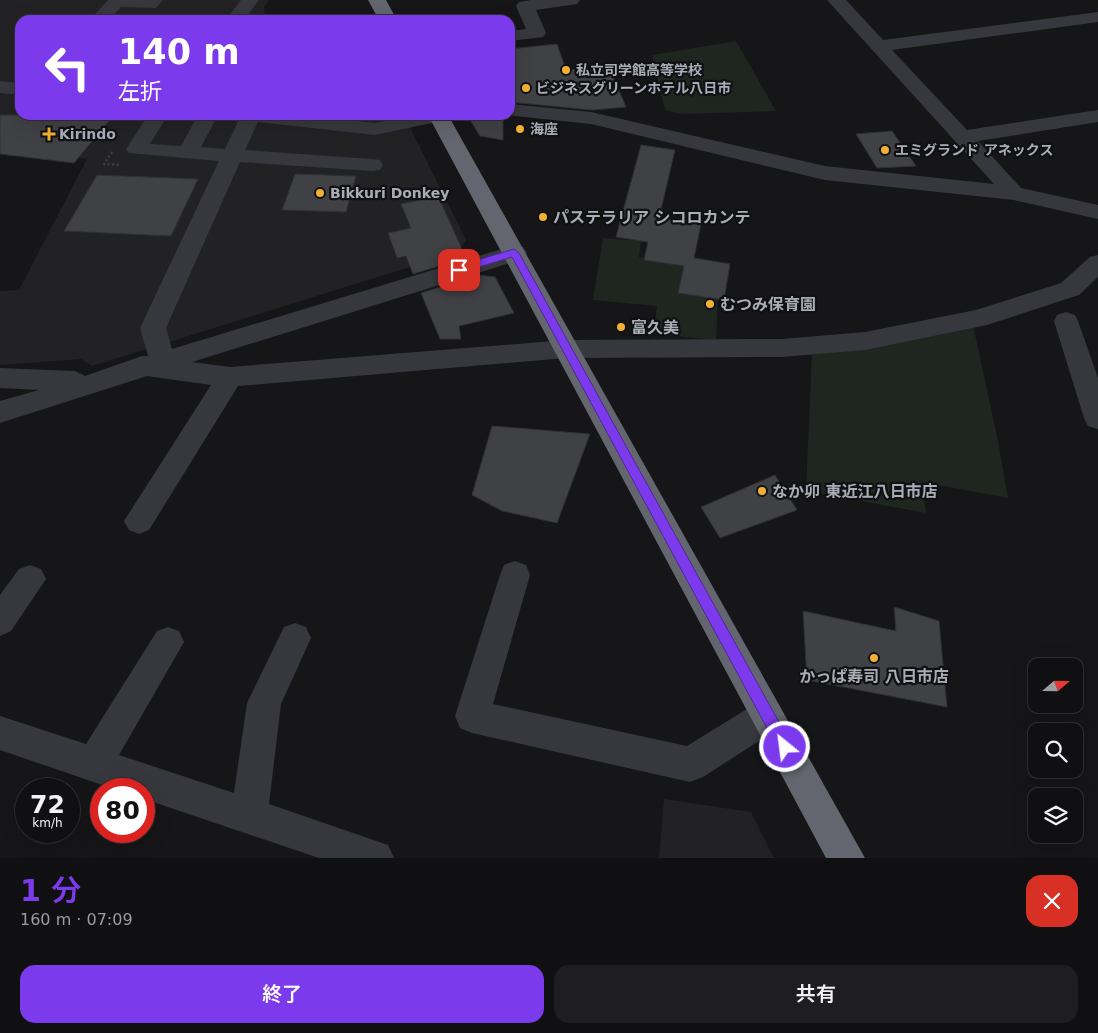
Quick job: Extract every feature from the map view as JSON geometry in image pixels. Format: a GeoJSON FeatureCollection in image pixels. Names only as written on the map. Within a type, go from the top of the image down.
{"type":"FeatureCollection","features":[{"type":"Feature","properties":{"kind":"highway"},"geometry":{"type":"LineString","coordinates":[[377,0],[385,15]]}},
{"type":"Feature","properties":{"kind":"highway"},"geometry":{"type":"LineString","coordinates":[[441,120],[846,858]]}},
{"type":"Feature","properties":{"kind":"street"},"geometry":{"type":"LineString","coordinates":[[104,15],[117,1],[150,4],[154,0]]}},
{"type":"Feature","properties":{"kind":"street"},"geometry":{"type":"LineString","coordinates":[[238,15],[247,0]]}},
{"type":"Feature","properties":{"kind":"street"},"geometry":{"type":"LineString","coordinates":[[515,35],[537,33],[525,6],[571,0]]}},
{"type":"Feature","properties":{"kind":"street"},"geometry":{"type":"LineString","coordinates":[[836,0],[1014,193]]}},
{"type":"Feature","properties":{"kind":"street"},"geometry":{"type":"LineString","coordinates":[[879,46],[1098,17]]}},
{"type":"Feature","properties":{"kind":"street"},"geometry":{"type":"LineString","coordinates":[[0,87],[15,88]]}},
{"type":"Feature","properties":{"kind":"street"},"geometry":{"type":"LineString","coordinates":[[515,110],[591,118],[733,153],[825,172],[1014,193],[1098,212]]}},
{"type":"Feature","properties":{"kind":"street"},"geometry":{"type":"LineString","coordinates":[[963,137],[1098,116]]}},
{"type":"Feature","properties":{"kind":"street"},"geometry":{"type":"LineString","coordinates":[[155,120],[136,149],[372,165]]}},
{"type":"Feature","properties":{"kind":"street"},"geometry":{"type":"LineString","coordinates":[[187,153],[205,120]]}},
{"type":"Feature","properties":{"kind":"street"},"geometry":{"type":"LineString","coordinates":[[152,363],[153,328],[249,120]]}},
{"type":"Feature","properties":{"kind":"street"},"geometry":{"type":"LineString","coordinates":[[295,120],[375,129],[416,120]]}},
{"type":"Feature","properties":{"kind":"street"},"geometry":{"type":"LineString","coordinates":[[0,412],[152,363],[514,253]]}},
{"type":"Feature","properties":{"kind":"street"},"geometry":{"type":"LineString","coordinates":[[152,363],[230,378],[566,349],[782,348],[865,341],[978,319],[1070,289],[1098,264]]}},
{"type":"Feature","properties":{"kind":"street"},"geometry":{"type":"LineString","coordinates":[[1066,321],[1098,418]]}},
{"type":"Feature","properties":{"kind":"street"},"geometry":{"type":"LineString","coordinates":[[0,378],[94,382]]}},
{"type":"Feature","properties":{"kind":"street"},"geometry":{"type":"LineString","coordinates":[[139,521],[230,378]]}},
{"type":"Feature","properties":{"kind":"street"},"geometry":{"type":"LineString","coordinates":[[515,575],[472,716],[690,764],[767,716]]}},
{"type":"Feature","properties":{"kind":"street"},"geometry":{"type":"LineString","coordinates":[[0,622],[30,579]]}},
{"type":"Feature","properties":{"kind":"street"},"geometry":{"type":"LineString","coordinates":[[249,816],[264,703],[295,638]]}},
{"type":"Feature","properties":{"kind":"street"},"geometry":{"type":"LineString","coordinates":[[94,764],[168,642]]}},
{"type":"Feature","properties":{"kind":"street"},"geometry":{"type":"LineString","coordinates":[[0,733],[375,858]]}},
{"type":"Feature","properties":{"kind":"path"},"geometry":{"type":"LineString","coordinates":[[115,148],[104,164],[123,165]]}},
{"type":"Feature","properties":{"kind":"shaded area"},"geometry":{"type":"Polygon","coordinates":[[[0,0],[269,0],[264,7],[265,15],[15,15],[15,120],[406,120],[466,240],[458,252],[92,366],[81,359],[0,365],[0,291],[19,290],[87,159],[0,146],[0,0]]]}},
{"type":"Feature","properties":{"kind":"shaded area"},"geometry":{"type":"Polygon","coordinates":[[[736,41],[776,111],[680,114],[665,110],[652,55],[736,41]]]}},
{"type":"Feature","properties":{"kind":"shaded area"},"geometry":{"type":"Polygon","coordinates":[[[603,238],[641,241],[639,257],[687,261],[718,293],[716,340],[654,334],[657,306],[593,300],[603,238]]]}},
{"type":"Feature","properties":{"kind":"shaded area"},"geometry":{"type":"Polygon","coordinates":[[[973,325],[998,441],[1008,498],[922,482],[926,513],[806,491],[812,352],[973,325]]]}},
{"type":"Feature","properties":{"kind":"shaded area"},"geometry":{"type":"Polygon","coordinates":[[[664,799],[751,812],[774,858],[659,858],[664,799]]]}},
{"type":"Feature","properties":{"kind":"building"},"geometry":{"type":"Polygon","coordinates":[[[557,44],[566,70],[609,67],[626,107],[592,110],[515,102],[515,48],[557,44]]]}},
{"type":"Feature","properties":{"kind":"building","name":"Kirindo"},"geometry":{"type":"Polygon","coordinates":[[[0,115],[15,115],[15,120],[110,120],[74,163],[0,154],[0,115]]]}},
{"type":"Feature","properties":{"kind":"building"},"geometry":{"type":"Polygon","coordinates":[[[470,120],[503,120],[503,140],[480,136],[470,120]]]}},
{"type":"Feature","properties":{"kind":"building","name":"エミグランド アネックス"},"geometry":{"type":"Polygon","coordinates":[[[892,131],[916,166],[877,168],[856,134],[892,131]]]}},
{"type":"Feature","properties":{"kind":"building","name":"むつみ保育園"},"geometry":{"type":"Polygon","coordinates":[[[641,145],[675,150],[659,218],[701,224],[694,258],[730,264],[724,300],[678,293],[684,266],[644,260],[648,242],[616,237],[641,145]]]}},
{"type":"Feature","properties":{"kind":"building","name":"Bikkuri Donkey"},"geometry":{"type":"Polygon","coordinates":[[[295,174],[356,176],[346,212],[282,210],[295,174]]]}},
{"type":"Feature","properties":{"kind":"building"},"geometry":{"type":"Polygon","coordinates":[[[97,175],[198,179],[171,236],[64,231],[97,175]]]}},
{"type":"Feature","properties":{"kind":"building"},"geometry":{"type":"Polygon","coordinates":[[[438,196],[466,258],[413,274],[406,256],[397,258],[388,233],[411,228],[401,204],[438,196]]]}},
{"type":"Feature","properties":{"kind":"building"},"geometry":{"type":"Polygon","coordinates":[[[479,275],[495,277],[514,313],[459,326],[461,339],[440,339],[421,293],[479,275]]]}},
{"type":"Feature","properties":{"kind":"building"},"geometry":{"type":"Polygon","coordinates":[[[492,426],[590,434],[557,523],[502,511],[472,495],[492,426]]]}},
{"type":"Feature","properties":{"kind":"building","name":"なか卯 東近江八日市店"},"geometry":{"type":"Polygon","coordinates":[[[775,475],[797,510],[720,538],[701,507],[775,475]]]}},
{"type":"Feature","properties":{"kind":"building","name":"かっぱ寿司 八日市店"},"geometry":{"type":"Polygon","coordinates":[[[894,607],[939,621],[947,707],[807,680],[803,611],[896,631],[894,607]]]}},
{"type":"Feature","properties":{"kind":"place","name":"私立司学館高等学校"},"geometry":{"type":"Point","coordinates":[566,70]}},
{"type":"Feature","properties":{"kind":"place","name":"ビジネスグリーンホテル八日市"},"geometry":{"type":"Point","coordinates":[526,88]}},
{"type":"Feature","properties":{"kind":"place","name":"海座"},"geometry":{"type":"Point","coordinates":[520,129]}},
{"type":"Feature","properties":{"kind":"place","name":"Kirindo"},"geometry":{"type":"Point","coordinates":[49,134]}},
{"type":"Feature","properties":{"kind":"place","name":"エミグランド アネックス"},"geometry":{"type":"Point","coordinates":[885,150]}},
{"type":"Feature","properties":{"kind":"place","name":"Bikkuri Donkey"},"geometry":{"type":"Point","coordinates":[320,193]}},
{"type":"Feature","properties":{"kind":"place","name":"パステラリア シコロカンテ"},"geometry":{"type":"Point","coordinates":[543,217]}},
{"type":"Feature","properties":{"kind":"place","name":"むつみ保育園"},"geometry":{"type":"Point","coordinates":[710,304]}},
{"type":"Feature","properties":{"kind":"place","name":"富久美"},"geometry":{"type":"Point","coordinates":[621,327]}},
{"type":"Feature","properties":{"kind":"place","name":"なか卯 東近江八日市店"},"geometry":{"type":"Point","coordinates":[762,491]}},
{"type":"Feature","properties":{"kind":"place","name":"かっぱ寿司 八日市店"},"geometry":{"type":"Point","coordinates":[874,658]}},
{"type":"Feature","properties":{"kind":"route"},"geometry":{"type":"LineString","coordinates":[[459,270],[514,253],[785,747]]}}]}
